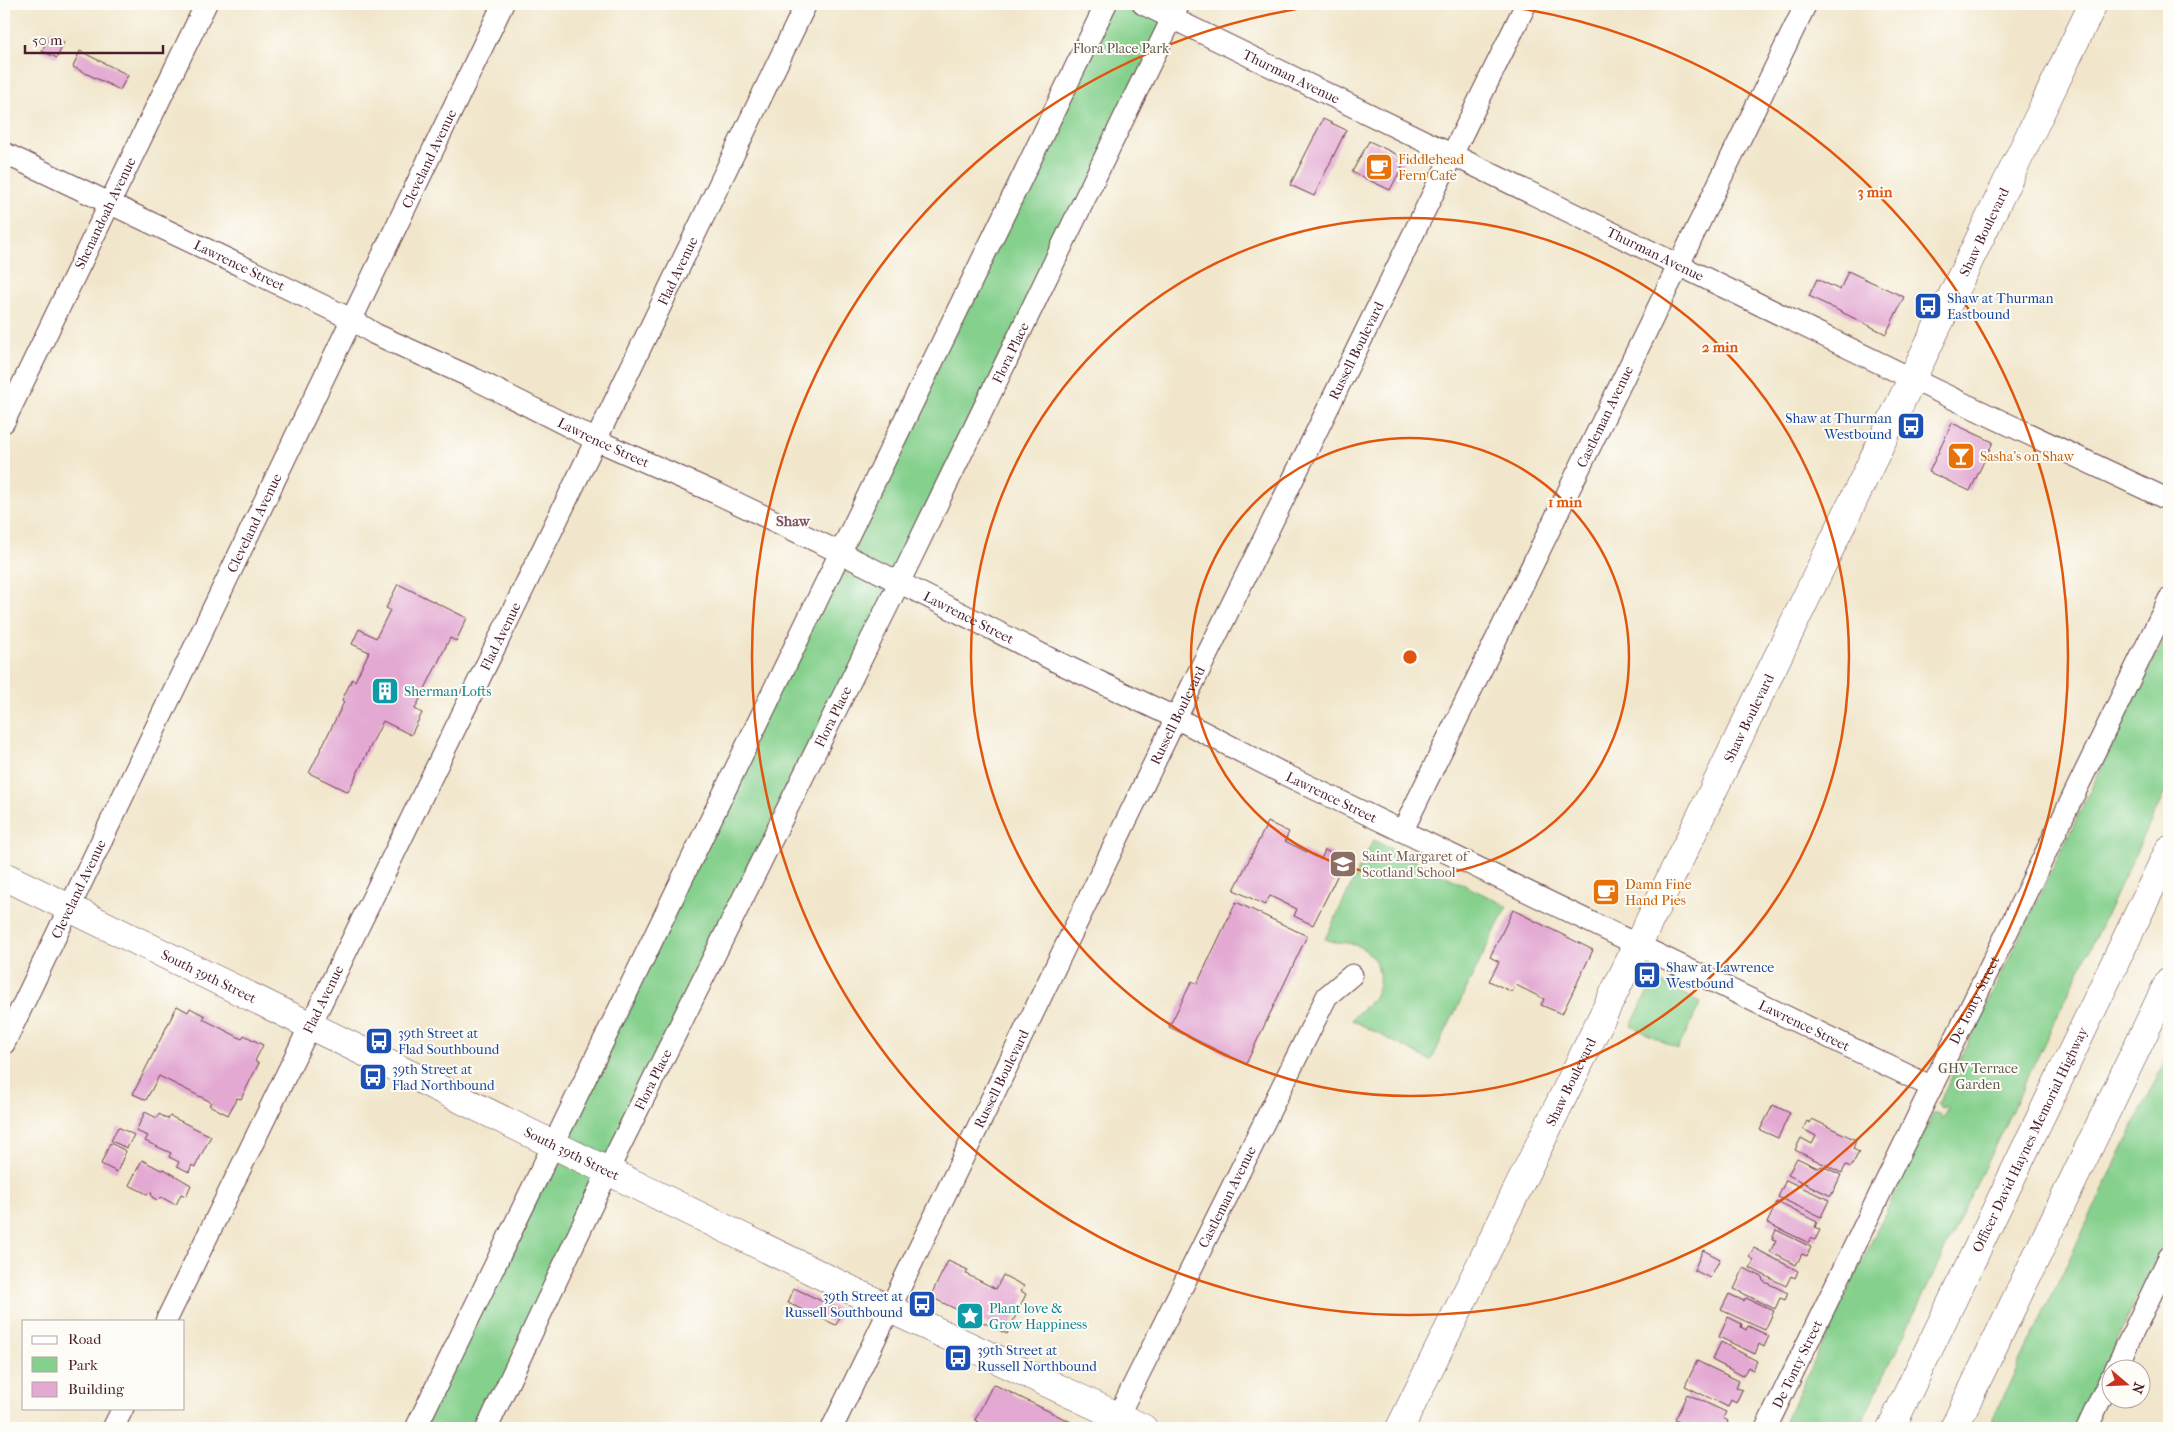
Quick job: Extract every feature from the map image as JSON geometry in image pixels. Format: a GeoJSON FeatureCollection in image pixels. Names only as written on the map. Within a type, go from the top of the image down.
{"type":"FeatureCollection","features":[{"type":"Feature","properties":{"kind":"main road","name":"Shaw Boulevard"},"geometry":{"type":"LineString","coordinates":[[1400,1428],[1914,380],[2093,4]]}},
{"type":"Feature","properties":{"kind":"main road","name":"Officer David Haynes Memorial Highway"},"geometry":{"type":"LineString","coordinates":[[1891,1428],[2169,850]]}},
{"type":"Feature","properties":{"kind":"main road","name":"South 39th Street"},"geometry":{"type":"LineString","coordinates":[[4,876],[890,1309],[1115,1422],[1143,1428]]}},
{"type":"Feature","properties":{"kind":"main road"},"geometry":{"type":"LineString","coordinates":[[1954,1428],[2169,981]]}},
{"type":"Feature","properties":{"kind":"street","name":"Shenandoah Avenue"},"geometry":{"type":"LineString","coordinates":[[4,422],[206,4]]}},
{"type":"Feature","properties":{"kind":"street","name":"Cleveland Avenue"},"geometry":{"type":"LineString","coordinates":[[4,1044],[67,908],[503,4]]}},
{"type":"Feature","properties":{"kind":"street","name":"Flad Avenue"},"geometry":{"type":"LineString","coordinates":[[166,1320],[596,440],[806,4]]}},
{"type":"Feature","properties":{"kind":"street"},"geometry":{"type":"LineString","coordinates":[[416,1428],[1106,4]]}},
{"type":"Feature","properties":{"kind":"street","name":"Thurman Avenue"},"geometry":{"type":"LineString","coordinates":[[1143,4],[1176,11],[1452,156],[1914,380],[2169,500]]}},
{"type":"Feature","properties":{"kind":"street","name":"Russell Boulevard"},"geometry":{"type":"LineString","coordinates":[[832,1428],[1176,718],[1526,4]]}},
{"type":"Feature","properties":{"kind":"street","name":"Castleman Avenue"},"geometry":{"type":"LineString","coordinates":[[1403,830],[1680,266],[1806,4]]}},
{"type":"Feature","properties":{"kind":"street","name":"Flora Place"},"geometry":{"type":"LineString","coordinates":[[487,1428],[608,1171],[899,583],[1176,11]]}},
{"type":"Feature","properties":{"kind":"street","name":"Lawrence Street"},"geometry":{"type":"LineString","coordinates":[[4,153],[351,320],[375,334],[475,378],[596,440],[718,494],[841,553],[1053,660],[1176,718],[1286,775],[1932,1087]]}},
{"type":"Feature","properties":{"kind":"street","name":"De Tonty Street"},"geometry":{"type":"LineString","coordinates":[[1766,1428],[2169,599]]}},
{"type":"Feature","properties":{"kind":"street","name":"Castleman Avenue"},"geometry":{"type":"LineString","coordinates":[[1115,1422],[1327,996],[1352,976]]}},
{"type":"Feature","properties":{"kind":"street"},"geometry":{"type":"LineString","coordinates":[[2120,1360],[2169,1258]]}},
{"type":"Feature","properties":{"kind":"street"},"geometry":{"type":"LineString","coordinates":[[2087,1428],[2100,1401]]}},
{"type":"Feature","properties":{"kind":"street"},"geometry":{"type":"LineString","coordinates":[[113,1428],[122,1410]]}},
{"type":"Feature","properties":{"kind":"green space","name":"Flora Place Park"},"geometry":{"type":"Polygon","coordinates":[[[1106,4],[1179,4],[487,1428],[416,1428],[1106,4]]]}},
{"type":"Feature","properties":{"kind":"green space","name":"GHV Terrace Garden"},"geometry":{"type":"Polygon","coordinates":[[[2169,628],[2169,784],[1859,1428],[1782,1428],[1933,1114],[1940,1114],[1939,1117],[1942,1119],[1948,1108],[1944,1106],[1942,1109],[1939,1103],[2169,628]]]}},
{"type":"Feature","properties":{"kind":"green space"},"geometry":{"type":"Polygon","coordinates":[[[1373,840],[1507,906],[1431,1061],[1352,1020],[1369,1004],[1376,993],[1379,985],[1378,968],[1370,954],[1363,949],[1355,945],[1325,939],[1373,840]]]}},
{"type":"Feature","properties":{"kind":"green space"},"geometry":{"type":"Polygon","coordinates":[[[1654,979],[1701,1002],[1678,1049],[1631,1026],[1654,979]]]}},
{"type":"Feature","properties":{"kind":"green space"},"geometry":{"type":"Polygon","coordinates":[[[2169,1052],[2169,1231],[2107,1360],[2100,1360],[2100,1374],[2074,1428],[1988,1428],[2169,1052]]]}},
{"type":"Feature","properties":{"kind":"building"},"geometry":{"type":"Polygon","coordinates":[[[49,35],[64,42],[57,58],[42,51],[49,35]]]}},
{"type":"Feature","properties":{"kind":"building"},"geometry":{"type":"Polygon","coordinates":[[[80,51],[128,75],[120,90],[73,67],[80,51]]]}},
{"type":"Feature","properties":{"kind":"building"},"geometry":{"type":"Polygon","coordinates":[[[1323,119],[1346,130],[1314,196],[1290,185],[1323,119]]]}},
{"type":"Feature","properties":{"kind":"building","name":"Fiddlehead Fern Cafe"},"geometry":{"type":"Polygon","coordinates":[[[1369,141],[1406,159],[1390,190],[1352,172],[1369,141]]]}},
{"type":"Feature","properties":{"kind":"building"},"geometry":{"type":"Polygon","coordinates":[[[1848,271],[1904,297],[1886,334],[1809,296],[1817,279],[1840,290],[1848,271]]]}},
{"type":"Feature","properties":{"kind":"building"},"geometry":{"type":"Polygon","coordinates":[[[1952,423],[1993,442],[1970,491],[1929,472],[1952,423]]]}},
{"type":"Feature","properties":{"kind":"building","name":"Sherman Lofts"},"geometry":{"type":"Polygon","coordinates":[[[398,584],[467,618],[456,641],[450,638],[415,709],[422,713],[411,735],[383,721],[348,792],[309,773],[344,702],[342,700],[352,679],[355,681],[369,652],[352,644],[359,629],[376,638],[390,610],[386,608],[398,584]]]}},
{"type":"Feature","properties":{"kind":"building","name":"Saint Margaret of Scotland School"},"geometry":{"type":"Polygon","coordinates":[[[1268,822],[1289,832],[1285,841],[1321,859],[1325,850],[1345,860],[1313,925],[1294,916],[1297,909],[1270,896],[1265,905],[1234,890],[1268,822]]]}},
{"type":"Feature","properties":{"kind":"building"},"geometry":{"type":"Polygon","coordinates":[[[1236,902],[1307,936],[1246,1064],[1169,1027],[1192,981],[1197,984],[1236,902]]]}},
{"type":"Feature","properties":{"kind":"building"},"geometry":{"type":"Polygon","coordinates":[[[1513,910],[1593,950],[1562,1014],[1541,1005],[1544,999],[1516,985],[1512,992],[1489,981],[1499,962],[1490,957],[1513,910]]]}},
{"type":"Feature","properties":{"kind":"building"},"geometry":{"type":"Polygon","coordinates":[[[177,1006],[188,1012],[190,1008],[205,1016],[203,1019],[242,1039],[244,1035],[263,1045],[255,1061],[259,1063],[241,1099],[237,1098],[228,1115],[209,1105],[211,1102],[159,1076],[146,1100],[133,1094],[177,1006]]]}},
{"type":"Feature","properties":{"kind":"building"},"geometry":{"type":"Polygon","coordinates":[[[1773,1105],[1790,1113],[1778,1138],[1760,1130],[1773,1105]]]}},
{"type":"Feature","properties":{"kind":"building"},"geometry":{"type":"Polygon","coordinates":[[[145,1112],[157,1118],[159,1114],[168,1119],[170,1116],[211,1136],[195,1167],[192,1165],[189,1172],[177,1166],[179,1162],[169,1157],[171,1153],[145,1141],[148,1136],[136,1131],[145,1112]]]}},
{"type":"Feature","properties":{"kind":"building"},"geometry":{"type":"Polygon","coordinates":[[[1812,1119],[1856,1140],[1853,1149],[1859,1152],[1851,1167],[1846,1165],[1842,1173],[1795,1150],[1801,1138],[1812,1144],[1816,1136],[1803,1129],[1807,1121],[1810,1123],[1812,1119]]]}},
{"type":"Feature","properties":{"kind":"building"},"geometry":{"type":"Polygon","coordinates":[[[118,1127],[134,1135],[127,1148],[111,1141],[118,1127]]]}},
{"type":"Feature","properties":{"kind":"building"},"geometry":{"type":"Polygon","coordinates":[[[110,1143],[126,1151],[117,1172],[101,1164],[110,1143]]]}},
{"type":"Feature","properties":{"kind":"building"},"geometry":{"type":"Polygon","coordinates":[[[1797,1158],[1818,1168],[1822,1166],[1841,1175],[1831,1196],[1788,1175],[1797,1158]]]}},
{"type":"Feature","properties":{"kind":"building"},"geometry":{"type":"Polygon","coordinates":[[[142,1160],[161,1170],[164,1169],[191,1185],[186,1196],[181,1194],[176,1205],[161,1197],[157,1200],[152,1197],[151,1192],[147,1194],[129,1185],[142,1160]]]}},
{"type":"Feature","properties":{"kind":"building"},"geometry":{"type":"Polygon","coordinates":[[[1786,1180],[1829,1200],[1821,1217],[1778,1197],[1786,1180]]]}},
{"type":"Feature","properties":{"kind":"building"},"geometry":{"type":"Polygon","coordinates":[[[1777,1202],[1817,1222],[1815,1227],[1820,1230],[1815,1240],[1811,1238],[1809,1243],[1767,1223],[1777,1202]]]}},
{"type":"Feature","properties":{"kind":"building"},"geometry":{"type":"Polygon","coordinates":[[[1776,1230],[1811,1247],[1807,1256],[1802,1254],[1796,1265],[1770,1252],[1776,1240],[1772,1239],[1776,1230]]]}},
{"type":"Feature","properties":{"kind":"building"},"geometry":{"type":"Polygon","coordinates":[[[1754,1248],[1798,1271],[1795,1278],[1791,1276],[1786,1286],[1750,1268],[1754,1260],[1749,1257],[1754,1248]]]}},
{"type":"Feature","properties":{"kind":"building"},"geometry":{"type":"Polygon","coordinates":[[[1703,1250],[1720,1259],[1710,1278],[1694,1270],[1703,1250]]]}},
{"type":"Feature","properties":{"kind":"building"},"geometry":{"type":"Polygon","coordinates":[[[948,1261],[968,1270],[966,1274],[996,1289],[1003,1275],[1024,1286],[1021,1291],[1026,1294],[1007,1334],[933,1298],[932,1293],[948,1261]]]}},
{"type":"Feature","properties":{"kind":"building"},"geometry":{"type":"Polygon","coordinates":[[[1744,1268],[1762,1277],[1763,1281],[1788,1293],[1785,1300],[1780,1298],[1775,1309],[1734,1289],[1744,1268]]]}},
{"type":"Feature","properties":{"kind":"building"},"geometry":{"type":"Polygon","coordinates":[[[794,1288],[843,1311],[836,1325],[788,1303],[794,1288]]]}},
{"type":"Feature","properties":{"kind":"building"},"geometry":{"type":"Polygon","coordinates":[[[1729,1294],[1744,1301],[1746,1298],[1774,1311],[1765,1330],[1721,1310],[1729,1294]]]}},
{"type":"Feature","properties":{"kind":"building"},"geometry":{"type":"Polygon","coordinates":[[[1728,1317],[1742,1324],[1741,1327],[1746,1330],[1748,1326],[1769,1336],[1764,1347],[1759,1344],[1755,1354],[1719,1337],[1728,1317]]]}},
{"type":"Feature","properties":{"kind":"building"},"geometry":{"type":"Polygon","coordinates":[[[1721,1342],[1757,1361],[1753,1370],[1748,1367],[1743,1376],[1712,1360],[1721,1342]]]}},
{"type":"Feature","properties":{"kind":"building"},"geometry":{"type":"Polygon","coordinates":[[[1697,1361],[1739,1381],[1736,1387],[1742,1390],[1736,1403],[1731,1400],[1728,1407],[1685,1386],[1697,1361]]]}},
{"type":"Feature","properties":{"kind":"building"},"geometry":{"type":"Polygon","coordinates":[[[993,1384],[1077,1425],[1075,1428],[991,1428],[975,1420],[993,1384]]]}},
{"type":"Feature","properties":{"kind":"building"},"geometry":{"type":"Polygon","coordinates":[[[1687,1394],[1726,1412],[1723,1418],[1728,1421],[1725,1428],[1693,1428],[1675,1420],[1687,1394]]]}},
{"type":"Feature","properties":{"kind":"place","name":"Fiddlehead Fern Cafe"},"geometry":{"type":"Point","coordinates":[1379,167]}},
{"type":"Feature","properties":{"kind":"place","name":"Shaw at Thurman Eastbound"},"geometry":{"type":"Point","coordinates":[1928,306]}},
{"type":"Feature","properties":{"kind":"place","name":"Shaw at Thurman Westbound"},"geometry":{"type":"Point","coordinates":[1911,426]}},
{"type":"Feature","properties":{"kind":"place","name":"Sasha's on Shaw"},"geometry":{"type":"Point","coordinates":[1961,456]}},
{"type":"Feature","properties":{"kind":"place","name":"Sherman Lofts"},"geometry":{"type":"Point","coordinates":[385,691]}},
{"type":"Feature","properties":{"kind":"place","name":"Saint Margaret of Scotland School"},"geometry":{"type":"Point","coordinates":[1343,864]}},
{"type":"Feature","properties":{"kind":"place","name":"Damn Fine Hand Pies"},"geometry":{"type":"Point","coordinates":[1606,892]}},
{"type":"Feature","properties":{"kind":"place","name":"Shaw at Lawrence Westbound"},"geometry":{"type":"Point","coordinates":[1647,975]}},
{"type":"Feature","properties":{"kind":"place","name":"39th Street at Flad Southbound"},"geometry":{"type":"Point","coordinates":[379,1041]}},
{"type":"Feature","properties":{"kind":"place","name":"39th Street at Flad Northbound"},"geometry":{"type":"Point","coordinates":[373,1077]}},
{"type":"Feature","properties":{"kind":"place","name":"39th Street at Russell Southbound"},"geometry":{"type":"Point","coordinates":[922,1304]}},
{"type":"Feature","properties":{"kind":"place","name":"Plant love & Grow Happiness"},"geometry":{"type":"Point","coordinates":[970,1316]}},
{"type":"Feature","properties":{"kind":"place","name":"39th Street at Russell Northbound"},"geometry":{"type":"Point","coordinates":[958,1358]}},
{"type":"Feature","properties":{"kind":"district","name":"Shaw"},"geometry":{"type":"Point","coordinates":[793,521]}}]}
